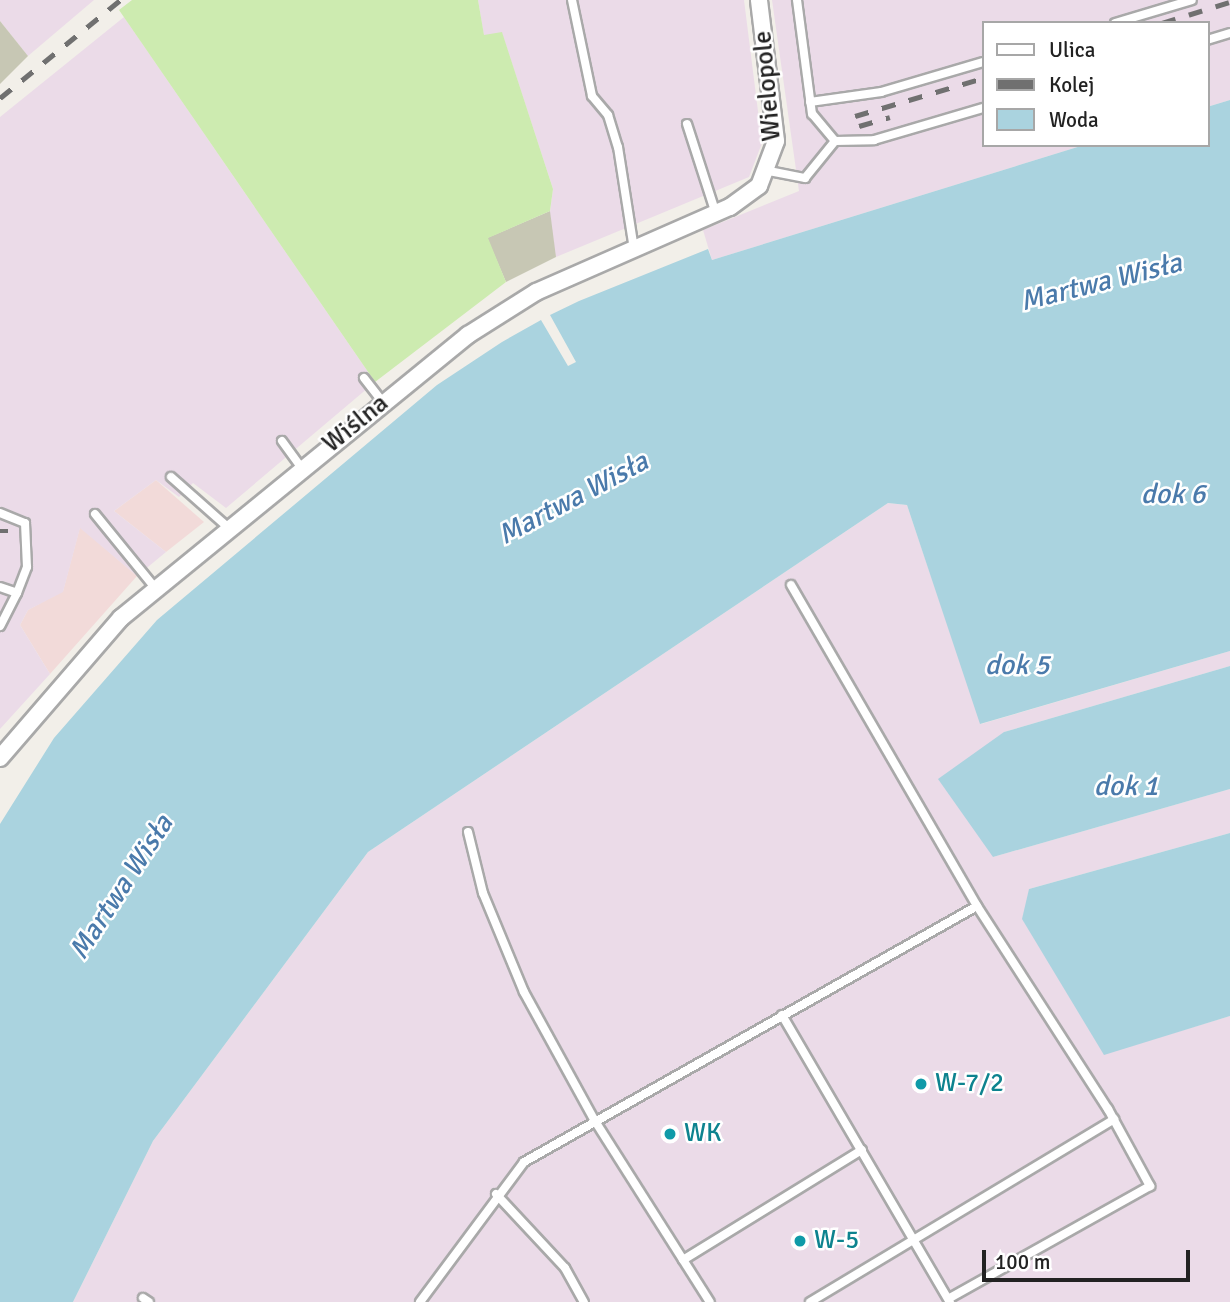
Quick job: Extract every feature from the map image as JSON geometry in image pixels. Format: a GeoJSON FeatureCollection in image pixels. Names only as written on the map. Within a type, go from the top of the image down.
{"type":"FeatureCollection","features":[{"type":"Feature","properties":{"kind":"street","name":"Wielopole"},"geometry":{"type":"LineString","coordinates":[[759,0],[776,141],[769,171]]}},
{"type":"Feature","properties":{"kind":"street","name":"Wiślna"},"geometry":{"type":"LineString","coordinates":[[0,758],[92,647],[156,589],[383,402],[522,300],[716,214],[746,198],[769,171]]}},
{"type":"Feature","properties":{"kind":"lane"},"geometry":{"type":"LineString","coordinates":[[572,0],[592,96],[608,115],[618,147],[634,249]]}},
{"type":"Feature","properties":{"kind":"lane"},"geometry":{"type":"LineString","coordinates":[[797,0],[810,102],[817,124],[835,141],[874,140],[982,108]]}},
{"type":"Feature","properties":{"kind":"lane"},"geometry":{"type":"LineString","coordinates":[[1122,21],[1192,0]]}},
{"type":"Feature","properties":{"kind":"lane"},"geometry":{"type":"LineString","coordinates":[[1209,39],[1230,33]]}},
{"type":"Feature","properties":{"kind":"lane"},"geometry":{"type":"LineString","coordinates":[[810,102],[881,92],[982,62]]}},
{"type":"Feature","properties":{"kind":"lane"},"geometry":{"type":"LineString","coordinates":[[687,124],[716,214]]}},
{"type":"Feature","properties":{"kind":"lane"},"geometry":{"type":"LineString","coordinates":[[769,171],[805,178],[835,141]]}},
{"type":"Feature","properties":{"kind":"lane"},"geometry":{"type":"LineString","coordinates":[[364,378],[383,402]]}},
{"type":"Feature","properties":{"kind":"lane"},"geometry":{"type":"LineString","coordinates":[[282,441],[302,469]]}},
{"type":"Feature","properties":{"kind":"lane"},"geometry":{"type":"LineString","coordinates":[[172,477],[230,529]]}},
{"type":"Feature","properties":{"kind":"lane"},"geometry":{"type":"LineString","coordinates":[[0,513],[24,523],[27,567],[0,626]]}},
{"type":"Feature","properties":{"kind":"lane"},"geometry":{"type":"LineString","coordinates":[[95,514],[156,589]]}},
{"type":"Feature","properties":{"kind":"lane"},"geometry":{"type":"LineString","coordinates":[[782,1015],[950,1300],[1150,1186],[1114,1119],[977,906],[791,585]]}},
{"type":"Feature","properties":{"kind":"lane"},"geometry":{"type":"LineString","coordinates":[[0,587],[17,593]]}},
{"type":"Feature","properties":{"kind":"lane"},"geometry":{"type":"LineString","coordinates":[[468,832],[502,946],[595,1121],[710,1302]]}},
{"type":"Feature","properties":{"kind":"lane"},"geometry":{"type":"LineString","coordinates":[[420,1302],[496,1194],[524,1162],[977,906]]}},
{"type":"Feature","properties":{"kind":"lane"},"geometry":{"type":"LineString","coordinates":[[810,1302],[1114,1119]]}},
{"type":"Feature","properties":{"kind":"lane"},"geometry":{"type":"LineString","coordinates":[[683,1260],[862,1150]]}},
{"type":"Feature","properties":{"kind":"lane"},"geometry":{"type":"LineString","coordinates":[[496,1194],[565,1268],[584,1302]]}},
{"type":"Feature","properties":{"kind":"shaded area"},"geometry":{"type":"Polygon","coordinates":[[[0,0],[94,0],[28,56],[0,21],[0,0]]]}},
{"type":"Feature","properties":{"kind":"shaded area"},"geometry":{"type":"Polygon","coordinates":[[[478,0],[744,0],[762,143],[749,177],[556,257],[548,227],[553,189],[502,33],[484,36],[478,0]]]}},
{"type":"Feature","properties":{"kind":"shaded area"},"geometry":{"type":"Polygon","coordinates":[[[772,0],[1230,0],[1230,100],[1209,106],[1209,21],[982,21],[982,147],[1078,147],[712,260],[703,230],[799,191],[772,0]]]}},
{"type":"Feature","properties":{"kind":"shaded area"},"geometry":{"type":"Polygon","coordinates":[[[124,17],[375,382],[226,508],[193,483],[179,497],[156,480],[114,511],[166,552],[137,576],[80,528],[63,592],[28,610],[20,625],[50,674],[0,729],[0,117],[124,17]]]}},
{"type":"Feature","properties":{"kind":"shaded area"},"geometry":{"type":"Polygon","coordinates":[[[0,21],[28,56],[0,84],[0,21]]]}},
{"type":"Feature","properties":{"kind":"shaded area"},"geometry":{"type":"Polygon","coordinates":[[[550,211],[556,257],[506,282],[487,238],[550,211]]]}},
{"type":"Feature","properties":{"kind":"shaded area"},"geometry":{"type":"Polygon","coordinates":[[[156,480],[204,522],[166,552],[114,511],[156,480]]]}},
{"type":"Feature","properties":{"kind":"shaded area"},"geometry":{"type":"Polygon","coordinates":[[[888,503],[907,505],[981,724],[1230,651],[1230,666],[1004,732],[993,857],[1230,789],[1230,833],[1029,889],[1104,1054],[1230,1016],[1230,1302],[73,1302],[153,1141],[368,852],[888,503]]]}},
{"type":"Feature","properties":{"kind":"shaded area"},"geometry":{"type":"Polygon","coordinates":[[[80,527],[137,576],[50,674],[20,625],[28,610],[63,591],[80,527]]]}},
{"type":"Feature","properties":{"kind":"green space"},"geometry":{"type":"Polygon","coordinates":[[[132,0],[478,0],[484,35],[502,32],[553,189],[550,211],[488,238],[506,282],[375,382],[119,10],[132,0]]]}},
{"type":"Feature","properties":{"kind":"water"},"geometry":{"type":"Polygon","coordinates":[[[1230,100],[1230,651],[980,724],[907,505],[888,503],[368,852],[153,1141],[73,1302],[0,1302],[0,824],[54,738],[157,620],[437,385],[502,342],[541,320],[568,366],[576,362],[550,315],[708,249],[712,260],[1078,147],[1209,147],[1209,106],[1230,100]]]}},
{"type":"Feature","properties":{"kind":"water","name":"dok 1"},"geometry":{"type":"Polygon","coordinates":[[[1230,666],[1230,789],[993,857],[938,779],[1004,732],[1230,666]]]}},
{"type":"Feature","properties":{"kind":"water"},"geometry":{"type":"Polygon","coordinates":[[[1230,833],[1230,1016],[1104,1055],[1022,919],[1029,889],[1230,833]]]}},
{"type":"Feature","properties":{"kind":"railway"},"geometry":{"type":"LineString","coordinates":[[0,98],[120,0]]}},
{"type":"Feature","properties":{"kind":"railway"},"geometry":{"type":"LineString","coordinates":[[1168,21],[1230,2]]}},
{"type":"Feature","properties":{"kind":"railway"},"geometry":{"type":"LineString","coordinates":[[855,116],[982,78]]}},
{"type":"Feature","properties":{"kind":"railway"},"geometry":{"type":"LineString","coordinates":[[859,126],[890,117]]}},
{"type":"Feature","properties":{"kind":"railway"},"geometry":{"type":"LineString","coordinates":[[0,531],[8,531]]}},
{"type":"Feature","properties":{"kind":"place","name":"W-7/2"},"geometry":{"type":"Point","coordinates":[921,1084]}},
{"type":"Feature","properties":{"kind":"place","name":"WK"},"geometry":{"type":"Point","coordinates":[670,1134]}},
{"type":"Feature","properties":{"kind":"place","name":"W-5"},"geometry":{"type":"Point","coordinates":[800,1241]}},
{"type":"Feature","properties":{"kind":"water label","name":"Martwa Wisła"},"geometry":{"type":"Point","coordinates":[1101,282]}},
{"type":"Feature","properties":{"kind":"water label","name":"dok 6"},"geometry":{"type":"Point","coordinates":[1173,494]}},
{"type":"Feature","properties":{"kind":"water label","name":"Martwa Wisła"},"geometry":{"type":"Point","coordinates":[573,498]}},
{"type":"Feature","properties":{"kind":"water label","name":"dok 5"},"geometry":{"type":"Point","coordinates":[1017,665]}},
{"type":"Feature","properties":{"kind":"water label","name":"Martwa Wisła"},"geometry":{"type":"Point","coordinates":[121,887]}}]}
